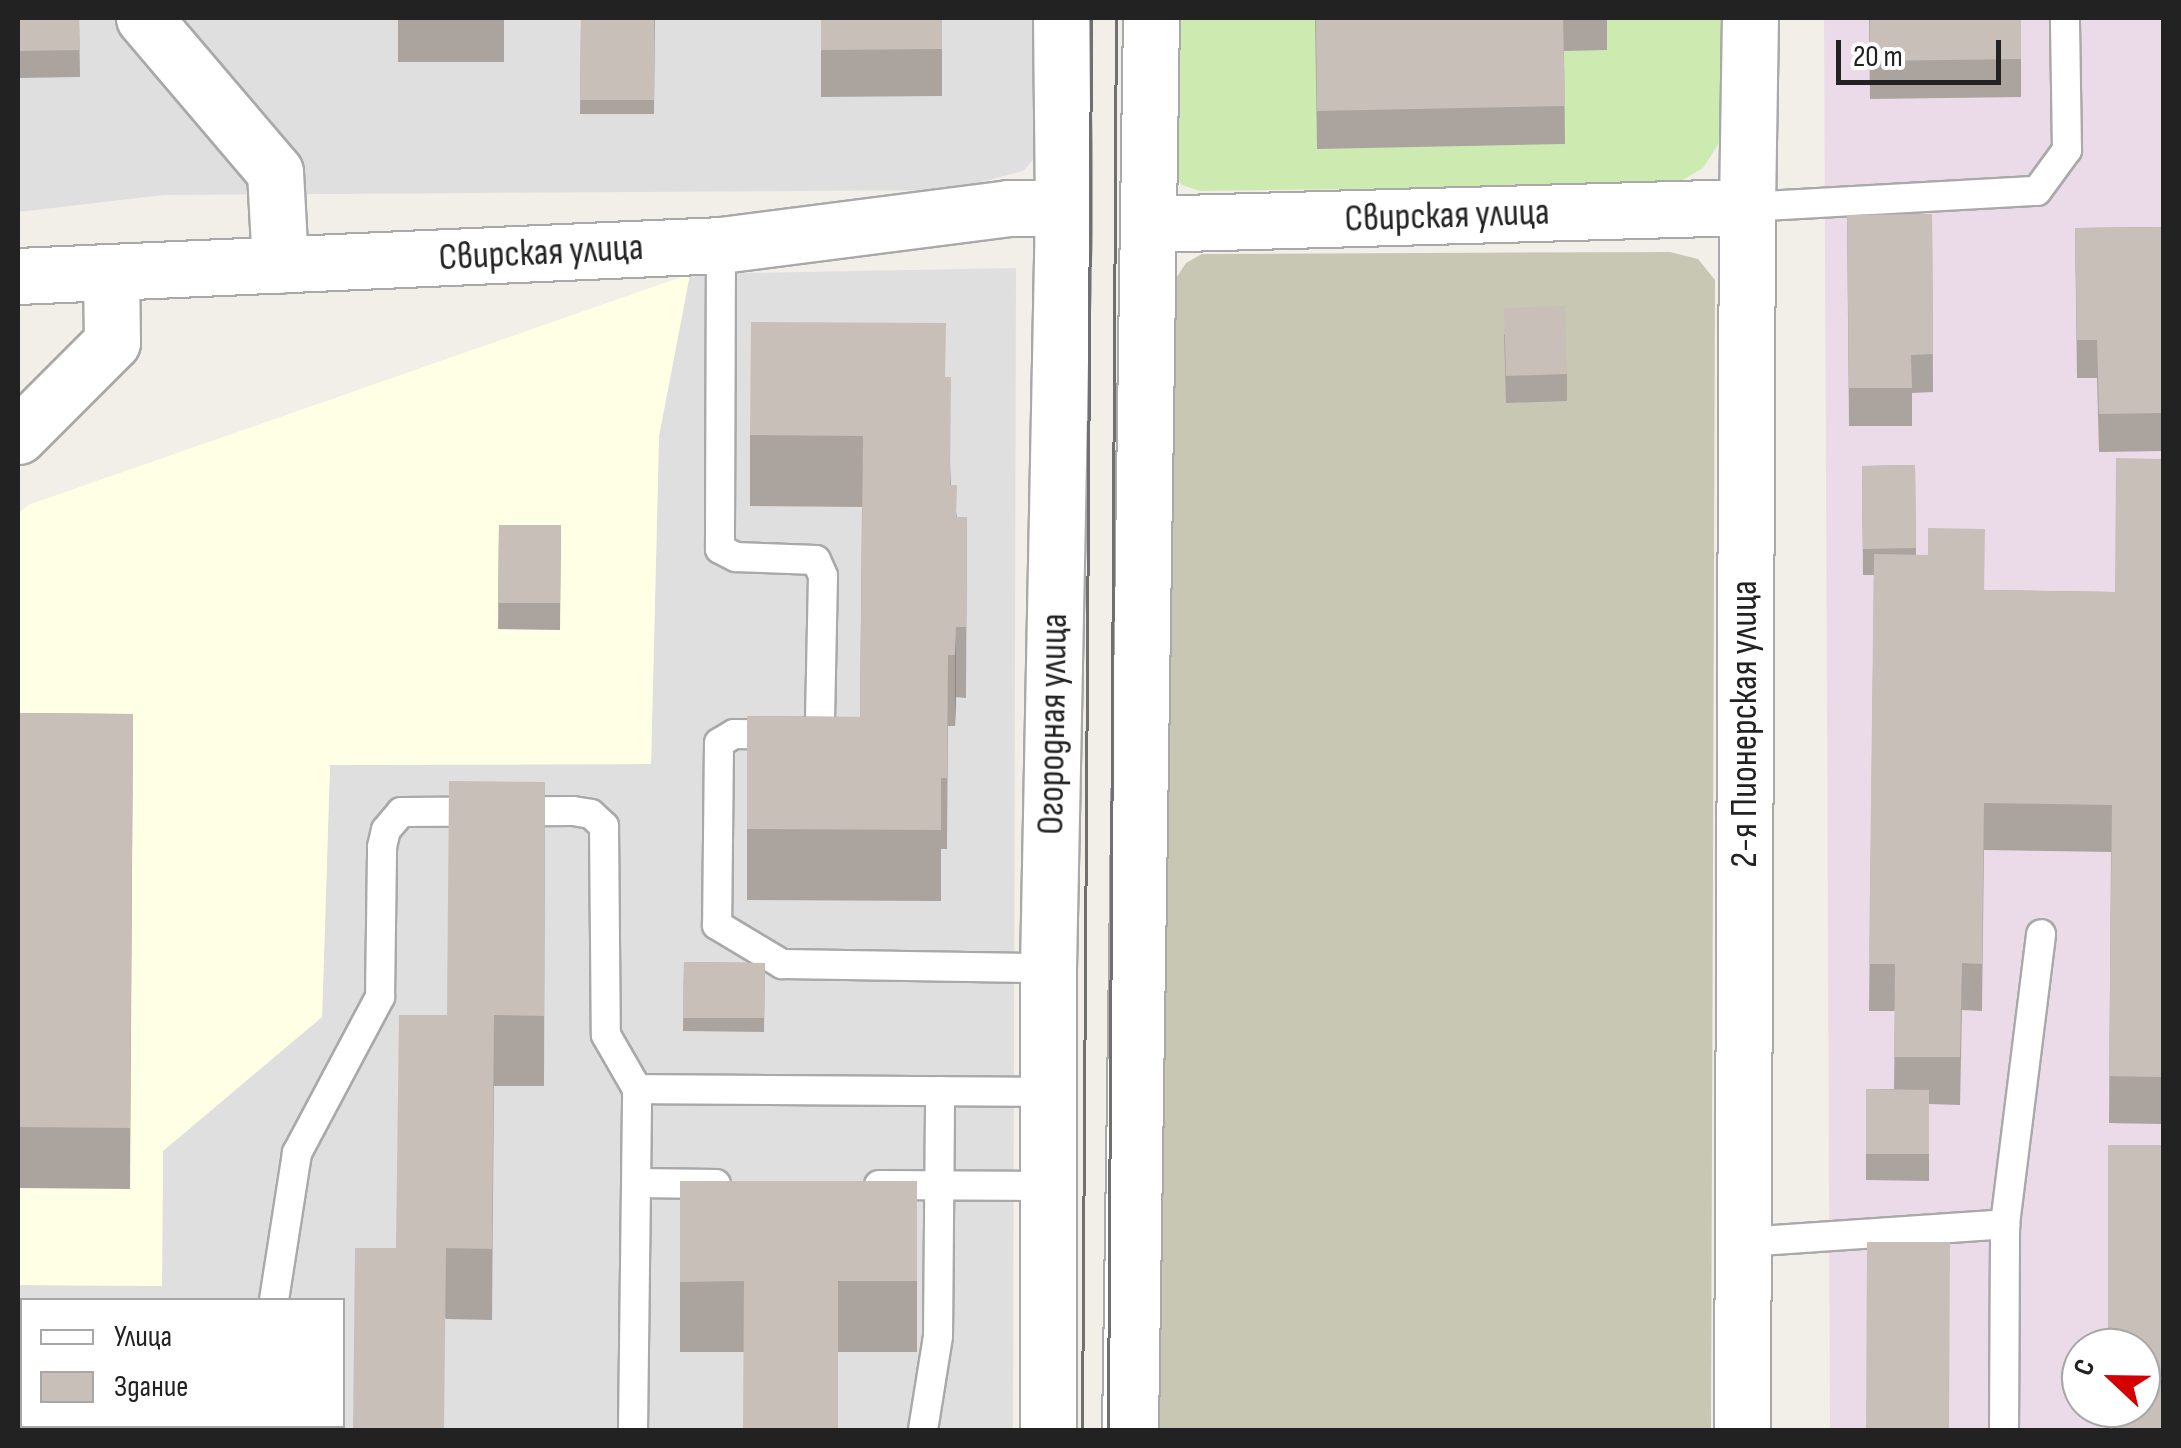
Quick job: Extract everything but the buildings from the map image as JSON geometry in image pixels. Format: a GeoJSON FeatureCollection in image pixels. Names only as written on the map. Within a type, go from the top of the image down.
{"type":"FeatureCollection","features":[{"type":"Feature","properties":{"kind":"street"},"geometry":{"type":"LineString","coordinates":[[144,18],[275,172],[280,265]]}},
{"type":"Feature","properties":{"kind":"street","name":"Огородная улица"},"geometry":{"type":"LineString","coordinates":[[1048,1430],[1048,968],[1063,208],[1062,18]]}},
{"type":"Feature","properties":{"kind":"street"},"geometry":{"type":"LineString","coordinates":[[1130,1430],[1151,18]]}},
{"type":"Feature","properties":{"kind":"street","name":"2-я Пионерская улица"},"geometry":{"type":"LineString","coordinates":[[1742,1430],[1750,18]]}},
{"type":"Feature","properties":{"kind":"street","name":"Свирская улица"},"geometry":{"type":"LineString","coordinates":[[18,276],[720,245],[1008,208],[1063,208]]}},
{"type":"Feature","properties":{"kind":"street","name":"Свирская улица"},"geometry":{"type":"LineString","coordinates":[[1148,224],[1747,208]]}},
{"type":"Feature","properties":{"kind":"street"},"geometry":{"type":"LineString","coordinates":[[18,436],[112,342],[111,272]]}},
{"type":"Feature","properties":{"kind":"lane"},"geometry":{"type":"LineString","coordinates":[[1747,208],[2037,191],[2067,150],[2065,18]]}},
{"type":"Feature","properties":{"kind":"lane"},"geometry":{"type":"LineString","coordinates":[[720,245],[720,549],[736,558],[816,560],[823,576],[820,725],[813,734],[734,734],[719,743],[717,924],[782,964],[1048,968]]}},
{"type":"Feature","properties":{"kind":"lane"},"geometry":{"type":"LineString","coordinates":[[274,1298],[298,1153],[380,997],[382,847],[386,830],[400,812],[592,814],[604,826],[606,1034],[636,1089],[634,1430]]}},
{"type":"Feature","properties":{"kind":"lane"},"geometry":{"type":"LineString","coordinates":[[2004,1430],[2005,1224],[2041,934]]}},
{"type":"Feature","properties":{"kind":"lane"},"geometry":{"type":"LineString","coordinates":[[636,1089],[1047,1092]]}},
{"type":"Feature","properties":{"kind":"lane"},"geometry":{"type":"LineString","coordinates":[[923,1430],[938,1336],[940,1091]]}},
{"type":"Feature","properties":{"kind":"lane"},"geometry":{"type":"LineString","coordinates":[[636,1183],[751,1184]]}},
{"type":"Feature","properties":{"kind":"lane"},"geometry":{"type":"LineString","coordinates":[[847,1185],[1048,1186]]}},
{"type":"Feature","properties":{"kind":"lane"},"geometry":{"type":"LineString","coordinates":[[1744,1242],[2005,1224]]}},
{"type":"Feature","properties":{"kind":"shaded area"},"geometry":{"type":"Polygon","coordinates":[[[18,18],[1039,18],[1040,152],[1023,171],[951,190],[164,195],[18,212],[18,18]]]}},
{"type":"Feature","properties":{"kind":"shaded area"},"geometry":{"type":"Polygon","coordinates":[[[1824,18],[2163,18],[2163,1430],[1830,1430],[1824,18]]]}},
{"type":"Feature","properties":{"kind":"shaded area"},"geometry":{"type":"Polygon","coordinates":[[[1670,252],[1698,259],[1715,280],[1711,1430],[1157,1430],[1174,281],[1186,263],[1202,254],[1670,252]]]}},
{"type":"Feature","properties":{"kind":"shaded area"},"geometry":{"type":"Polygon","coordinates":[[[1016,268],[1013,1430],[18,1430],[18,1285],[162,1286],[163,1151],[322,1017],[330,765],[651,764],[659,436],[690,274],[1016,268]]]}},
{"type":"Feature","properties":{"kind":"shaded area"},"geometry":{"type":"Polygon","coordinates":[[[690,274],[659,436],[651,764],[330,765],[322,1017],[163,1151],[162,1286],[18,1285],[18,514],[28,505],[690,274]]]}},
{"type":"Feature","properties":{"kind":"green space"},"geometry":{"type":"Polygon","coordinates":[[[1174,18],[1723,18],[1723,137],[1703,168],[1674,185],[1200,191],[1182,185],[1171,170],[1174,18]]]}},
{"type":"Feature","properties":{"kind":"tram line"},"geometry":{"type":"LineString","coordinates":[[1082,1430],[1091,18]]}},
{"type":"Feature","properties":{"kind":"tram line"},"geometry":{"type":"LineString","coordinates":[[1108,1430],[1116,18]]}}]}
